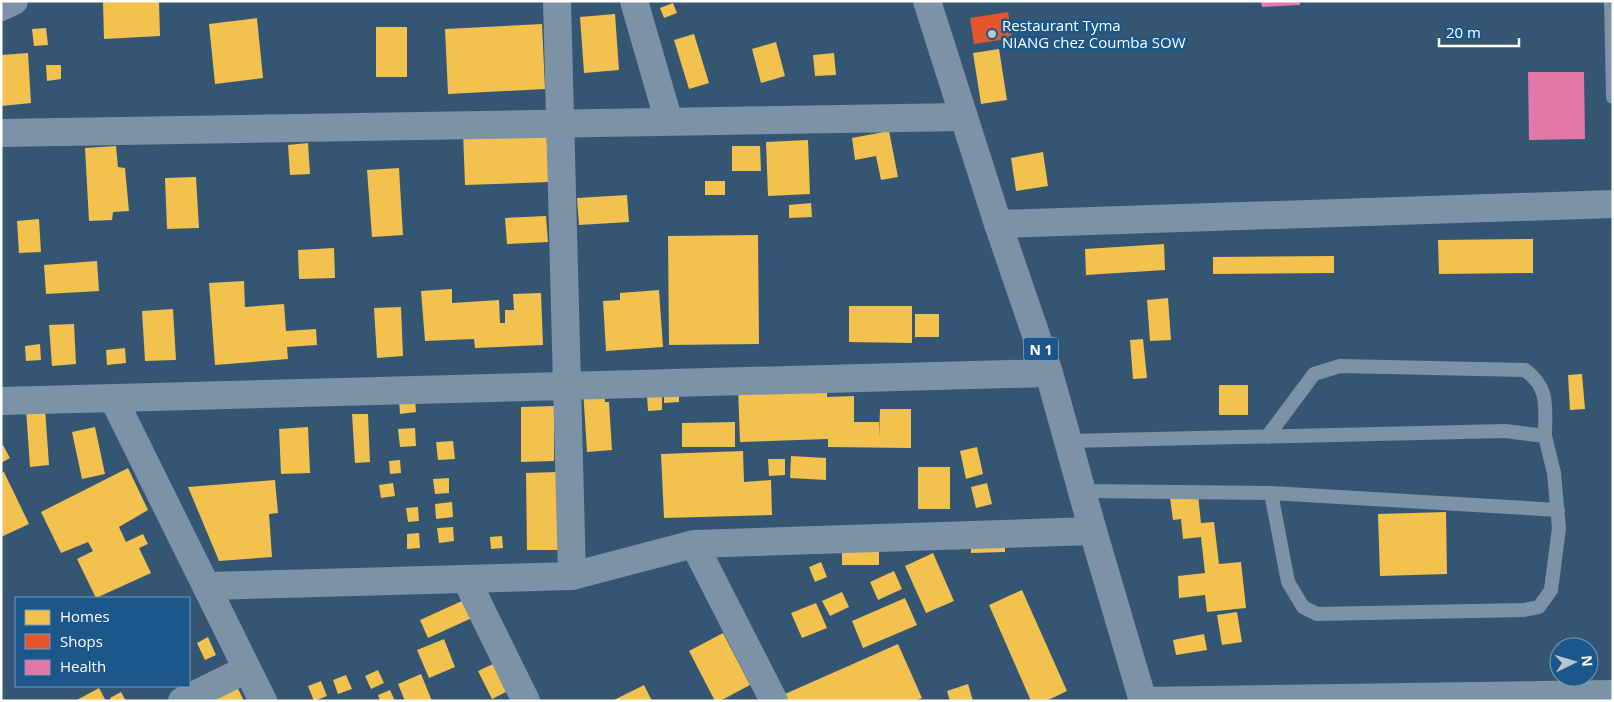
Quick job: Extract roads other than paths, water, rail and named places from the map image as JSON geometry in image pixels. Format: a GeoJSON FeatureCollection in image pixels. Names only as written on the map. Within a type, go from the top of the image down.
{"type":"FeatureCollection","features":[{"type":"Feature","properties":{"kind":"highway","name":"N 1"},"geometry":{"type":"LineString","coordinates":[[927,1],[998,224],[1049,373],[1143,701]]}},
{"type":"Feature","properties":{"kind":"street"},"geometry":{"type":"LineString","coordinates":[[1,7],[14,1]]}},
{"type":"Feature","properties":{"kind":"street"},"geometry":{"type":"LineString","coordinates":[[557,1],[572,576]]}},
{"type":"Feature","properties":{"kind":"street"},"geometry":{"type":"LineString","coordinates":[[634,1],[669,122]]}},
{"type":"Feature","properties":{"kind":"street"},"geometry":{"type":"LineString","coordinates":[[1,133],[964,117]]}},
{"type":"Feature","properties":{"kind":"street"},"geometry":{"type":"LineString","coordinates":[[998,224],[1613,204]]}},
{"type":"Feature","properties":{"kind":"street"},"geometry":{"type":"LineString","coordinates":[[1,401],[1049,373]]}},
{"type":"Feature","properties":{"kind":"street"},"geometry":{"type":"LineString","coordinates":[[112,398],[262,701]]}},
{"type":"Feature","properties":{"kind":"street"},"geometry":{"type":"LineString","coordinates":[[206,586],[572,576],[694,544],[1093,531]]}},
{"type":"Feature","properties":{"kind":"street"},"geometry":{"type":"LineString","coordinates":[[694,544],[774,701]]}},
{"type":"Feature","properties":{"kind":"street"},"geometry":{"type":"LineString","coordinates":[[466,579],[526,701]]}},
{"type":"Feature","properties":{"kind":"street"},"geometry":{"type":"LineString","coordinates":[[182,701],[247,668]]}},
{"type":"Feature","properties":{"kind":"street"},"geometry":{"type":"LineString","coordinates":[[1143,701],[1613,694]]}},
{"type":"Feature","properties":{"kind":"lane"},"geometry":{"type":"LineString","coordinates":[[1611,1],[1613,97]]}},
{"type":"Feature","properties":{"kind":"lane"},"geometry":{"type":"LineString","coordinates":[[1267,436],[1314,374],[1340,366],[1525,370],[1537,378],[1545,400],[1545,436],[1554,473],[1559,528],[1551,590],[1539,607],[1524,610],[1317,614],[1303,607],[1288,582],[1271,493]]}},
{"type":"Feature","properties":{"kind":"lane"},"geometry":{"type":"LineString","coordinates":[[1068,441],[1505,431],[1545,436]]}},
{"type":"Feature","properties":{"kind":"lane"},"geometry":{"type":"LineString","coordinates":[[1082,491],[1271,493],[1558,510]]}},
{"type":"Feature","properties":{"kind":"place","name":"Restaurant Tyma NIANG chez Coumba SOW"},"geometry":{"type":"Point","coordinates":[992,34]}}]}
